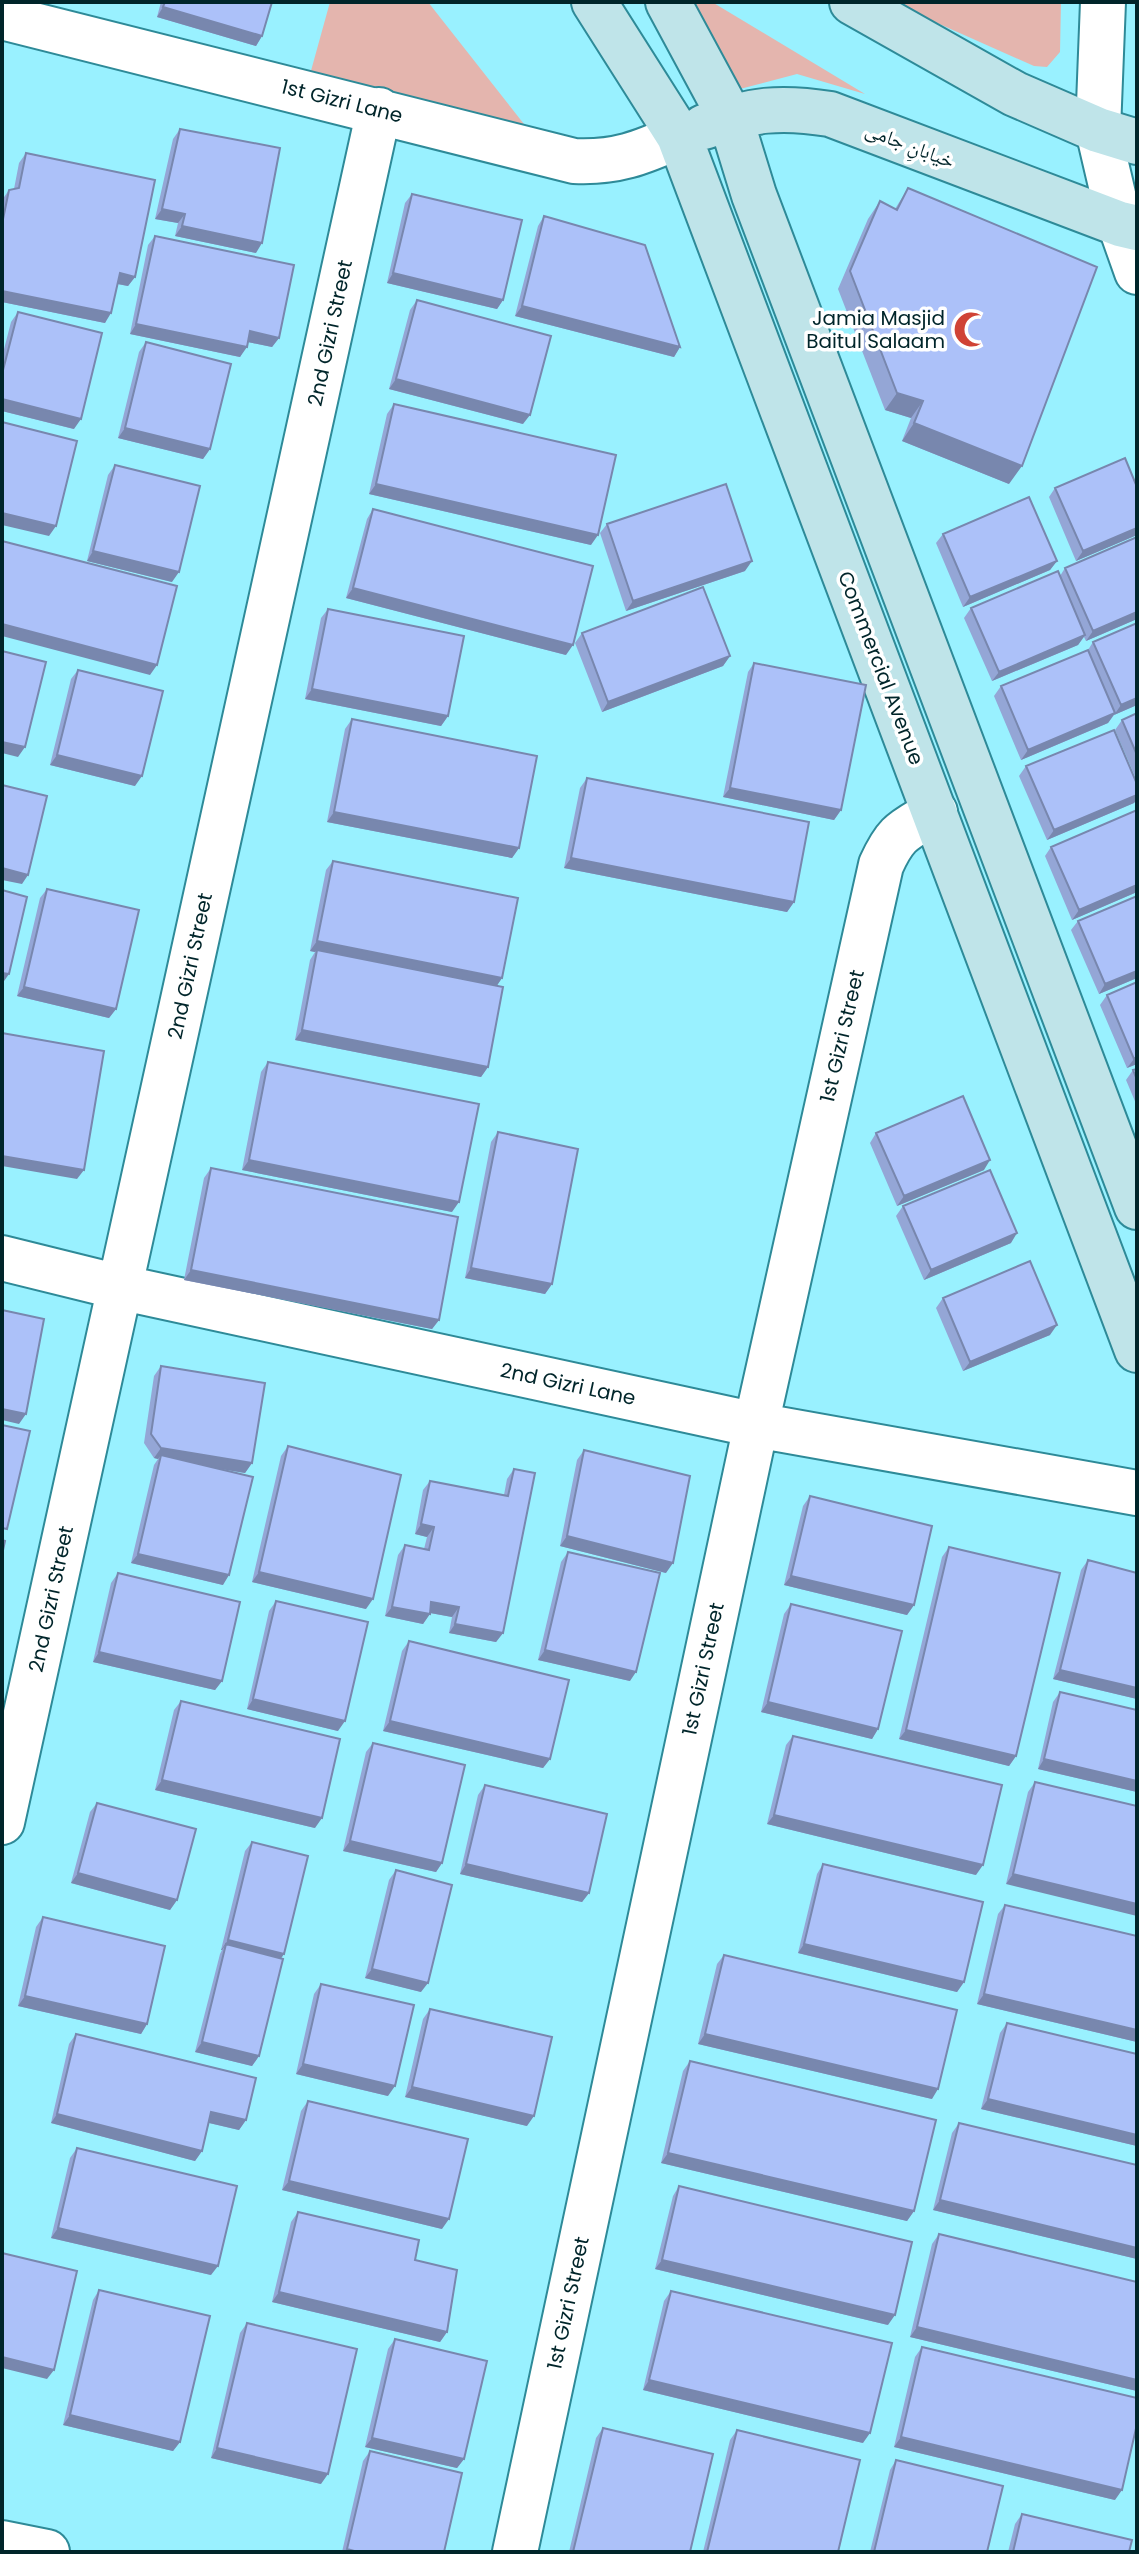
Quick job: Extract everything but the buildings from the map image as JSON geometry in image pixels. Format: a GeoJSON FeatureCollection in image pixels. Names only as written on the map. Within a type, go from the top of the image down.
{"type":"FeatureCollection","features":[{"type":"Feature","properties":{"kind":"main road","name":"Commercial Avenue"},"geometry":{"type":"LineString","coordinates":[[594,2],[679,136],[1137,1350]]}},
{"type":"Feature","properties":{"kind":"main road"},"geometry":{"type":"LineString","coordinates":[[668,2],[730,117],[754,195],[1137,1207]]}},
{"type":"Feature","properties":{"kind":"main road"},"geometry":{"type":"LineString","coordinates":[[852,2],[1015,94],[1117,136]]}},
{"type":"Feature","properties":{"kind":"main road","name":"خیابانِ جامی"},"geometry":{"type":"LineString","coordinates":[[679,136],[752,112],[793,108],[830,114],[1128,226]]}},
{"type":"Feature","properties":{"kind":"street"},"geometry":{"type":"LineString","coordinates":[[1103,2],[1128,226],[1137,272]]}},
{"type":"Feature","properties":{"kind":"street","name":"1st Gizri Lane"},"geometry":{"type":"LineString","coordinates":[[2,17],[574,161],[602,162],[632,157],[679,136]]}},
{"type":"Feature","properties":{"kind":"street","name":"2nd Gizri Street"},"geometry":{"type":"LineString","coordinates":[[2,1822],[379,110]]}},
{"type":"Feature","properties":{"kind":"street","name":"1st Gizri Street"},"geometry":{"type":"LineString","coordinates":[[515,2552],[756,1425],[881,865],[892,840],[906,827],[935,812]]}},
{"type":"Feature","properties":{"kind":"street","name":"2nd Gizri Lane"},"geometry":{"type":"LineString","coordinates":[[2,1258],[119,1287],[756,1425],[1137,1493]]}},
{"type":"Feature","properties":{"kind":"street"},"geometry":{"type":"LineString","coordinates":[[2,2543],[47,2552]]}},
{"type":"Feature","properties":{"kind":"shaded area"},"geometry":{"type":"Polygon","coordinates":[[[330,2],[428,2],[531,133],[309,78],[330,2]]]}},
{"type":"Feature","properties":{"kind":"shaded area"},"geometry":{"type":"Polygon","coordinates":[[[665,2],[712,2],[865,94],[797,74],[736,90],[665,2]]]}},
{"type":"Feature","properties":{"kind":"shaded area"},"geometry":{"type":"Polygon","coordinates":[[[890,2],[1061,2],[1060,52],[1047,67],[1034,66],[890,2]]]}},
{"type":"Feature","properties":{"kind":"place","name":"Jamia Masjid Baitul Salaam"},"geometry":{"type":"Point","coordinates":[971,330]}}]}
